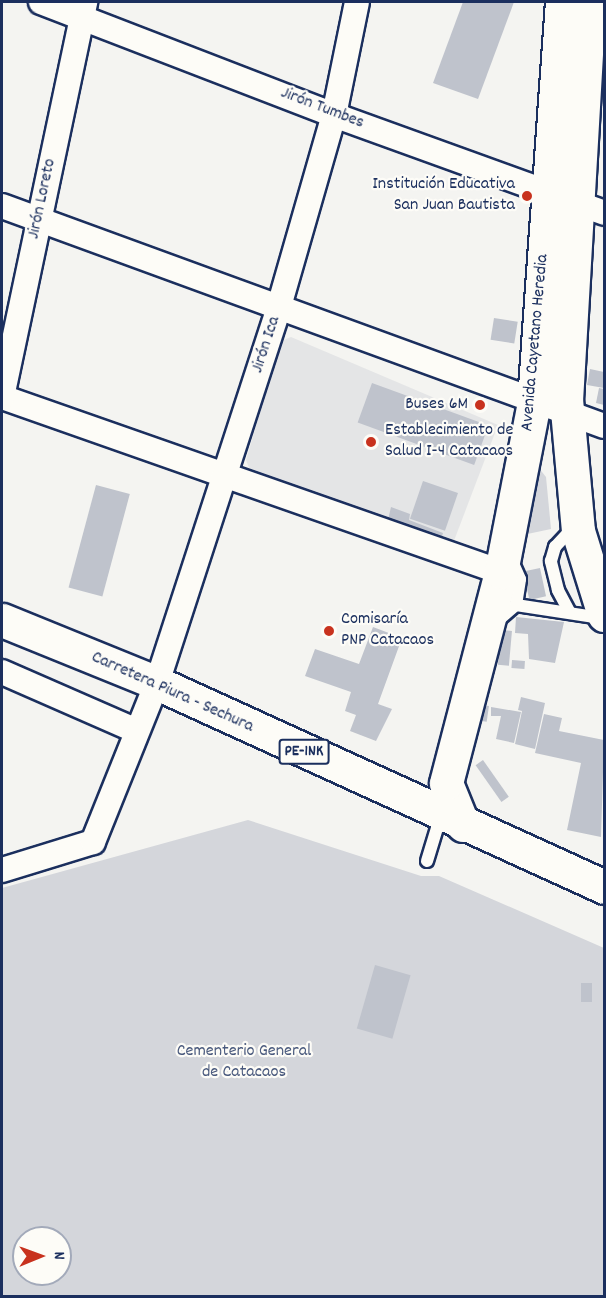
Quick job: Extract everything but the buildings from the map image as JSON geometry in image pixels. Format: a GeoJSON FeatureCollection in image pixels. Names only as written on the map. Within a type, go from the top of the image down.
{"type":"FeatureCollection","features":[{"type":"Feature","properties":{"kind":"main road","name":"Avenida Cayetano Heredia"},"geometry":{"type":"LineString","coordinates":[[446,783],[503,560],[534,402],[548,190],[577,8]]}},
{"type":"Feature","properties":{"kind":"main road","name":"Avenida Cayetano Heredia"},"geometry":{"type":"LineString","coordinates":[[577,8],[592,207],[567,413],[578,523],[604,616]]}},
{"type":"Feature","properties":{"kind":"main road","name":"Carretera Piura - Sechura"},"geometry":{"type":"LineString","coordinates":[[2,620],[157,683],[439,814],[604,887]]}},
{"type":"Feature","properties":{"kind":"main road"},"geometry":{"type":"LineString","coordinates":[[439,814],[446,783]]}},
{"type":"Feature","properties":{"kind":"main road"},"geometry":{"type":"LineString","coordinates":[[439,814],[446,783]]}},
{"type":"Feature","properties":{"kind":"street","name":"Jirón Tumbes"},"geometry":{"type":"LineString","coordinates":[[41,2],[84,8],[334,115],[592,207]]}},
{"type":"Feature","properties":{"kind":"street","name":"Jirón Ica"},"geometry":{"type":"LineString","coordinates":[[2,870],[93,842],[157,683],[278,310],[334,115],[357,2]]}},
{"type":"Feature","properties":{"kind":"street","name":"Jirón Loreto"},"geometry":{"type":"LineString","coordinates":[[2,397],[84,8]]}},
{"type":"Feature","properties":{"kind":"street"},"geometry":{"type":"LineString","coordinates":[[2,206],[278,310],[604,426]]}},
{"type":"Feature","properties":{"kind":"street"},"geometry":{"type":"LineString","coordinates":[[2,397],[224,478],[503,560]]}},
{"type":"Feature","properties":{"kind":"street"},"geometry":{"type":"LineString","coordinates":[[2,672],[137,731]]}},
{"type":"Feature","properties":{"kind":"lane"},"geometry":{"type":"LineString","coordinates":[[569,611],[558,590],[551,561],[555,547],[578,523]]}},
{"type":"Feature","properties":{"kind":"lane"},"geometry":{"type":"LineString","coordinates":[[484,630],[516,604],[520,579],[503,560]]}},
{"type":"Feature","properties":{"kind":"lane"},"geometry":{"type":"LineString","coordinates":[[516,604],[604,616]]}},
{"type":"Feature","properties":{"kind":"lane"},"geometry":{"type":"LineString","coordinates":[[427,861],[439,814]]}},
{"type":"Feature","properties":{"kind":"shaded area","name":"Establecimiento de Salud I-4 Catacaos"},"geometry":{"type":"Polygon","coordinates":[[[291,337],[498,425],[452,546],[249,468],[246,460],[281,341],[291,337]]]}},
{"type":"Feature","properties":{"kind":"green space"},"geometry":{"type":"Polygon","coordinates":[[[534,462],[546,477],[551,529],[518,536],[534,462]]]}},
{"type":"Feature","properties":{"kind":"green space","name":"Cementerio General de Catacaos"},"geometry":{"type":"Polygon","coordinates":[[[248,820],[421,876],[439,876],[604,948],[604,1296],[2,1296],[2,888],[248,820]]]}},
{"type":"Feature","properties":{"kind":"place","name":"Institución Educativa San Juan Bautista"},"geometry":{"type":"Point","coordinates":[527,196]}},
{"type":"Feature","properties":{"kind":"place","name":"Buses 6M"},"geometry":{"type":"Point","coordinates":[480,405]}},
{"type":"Feature","properties":{"kind":"place","name":"Establecimiento de Salud I-4 Catacaos"},"geometry":{"type":"Point","coordinates":[371,442]}},
{"type":"Feature","properties":{"kind":"place","name":"Comisaría PNP Catacaos"},"geometry":{"type":"Point","coordinates":[329,631]}}]}
